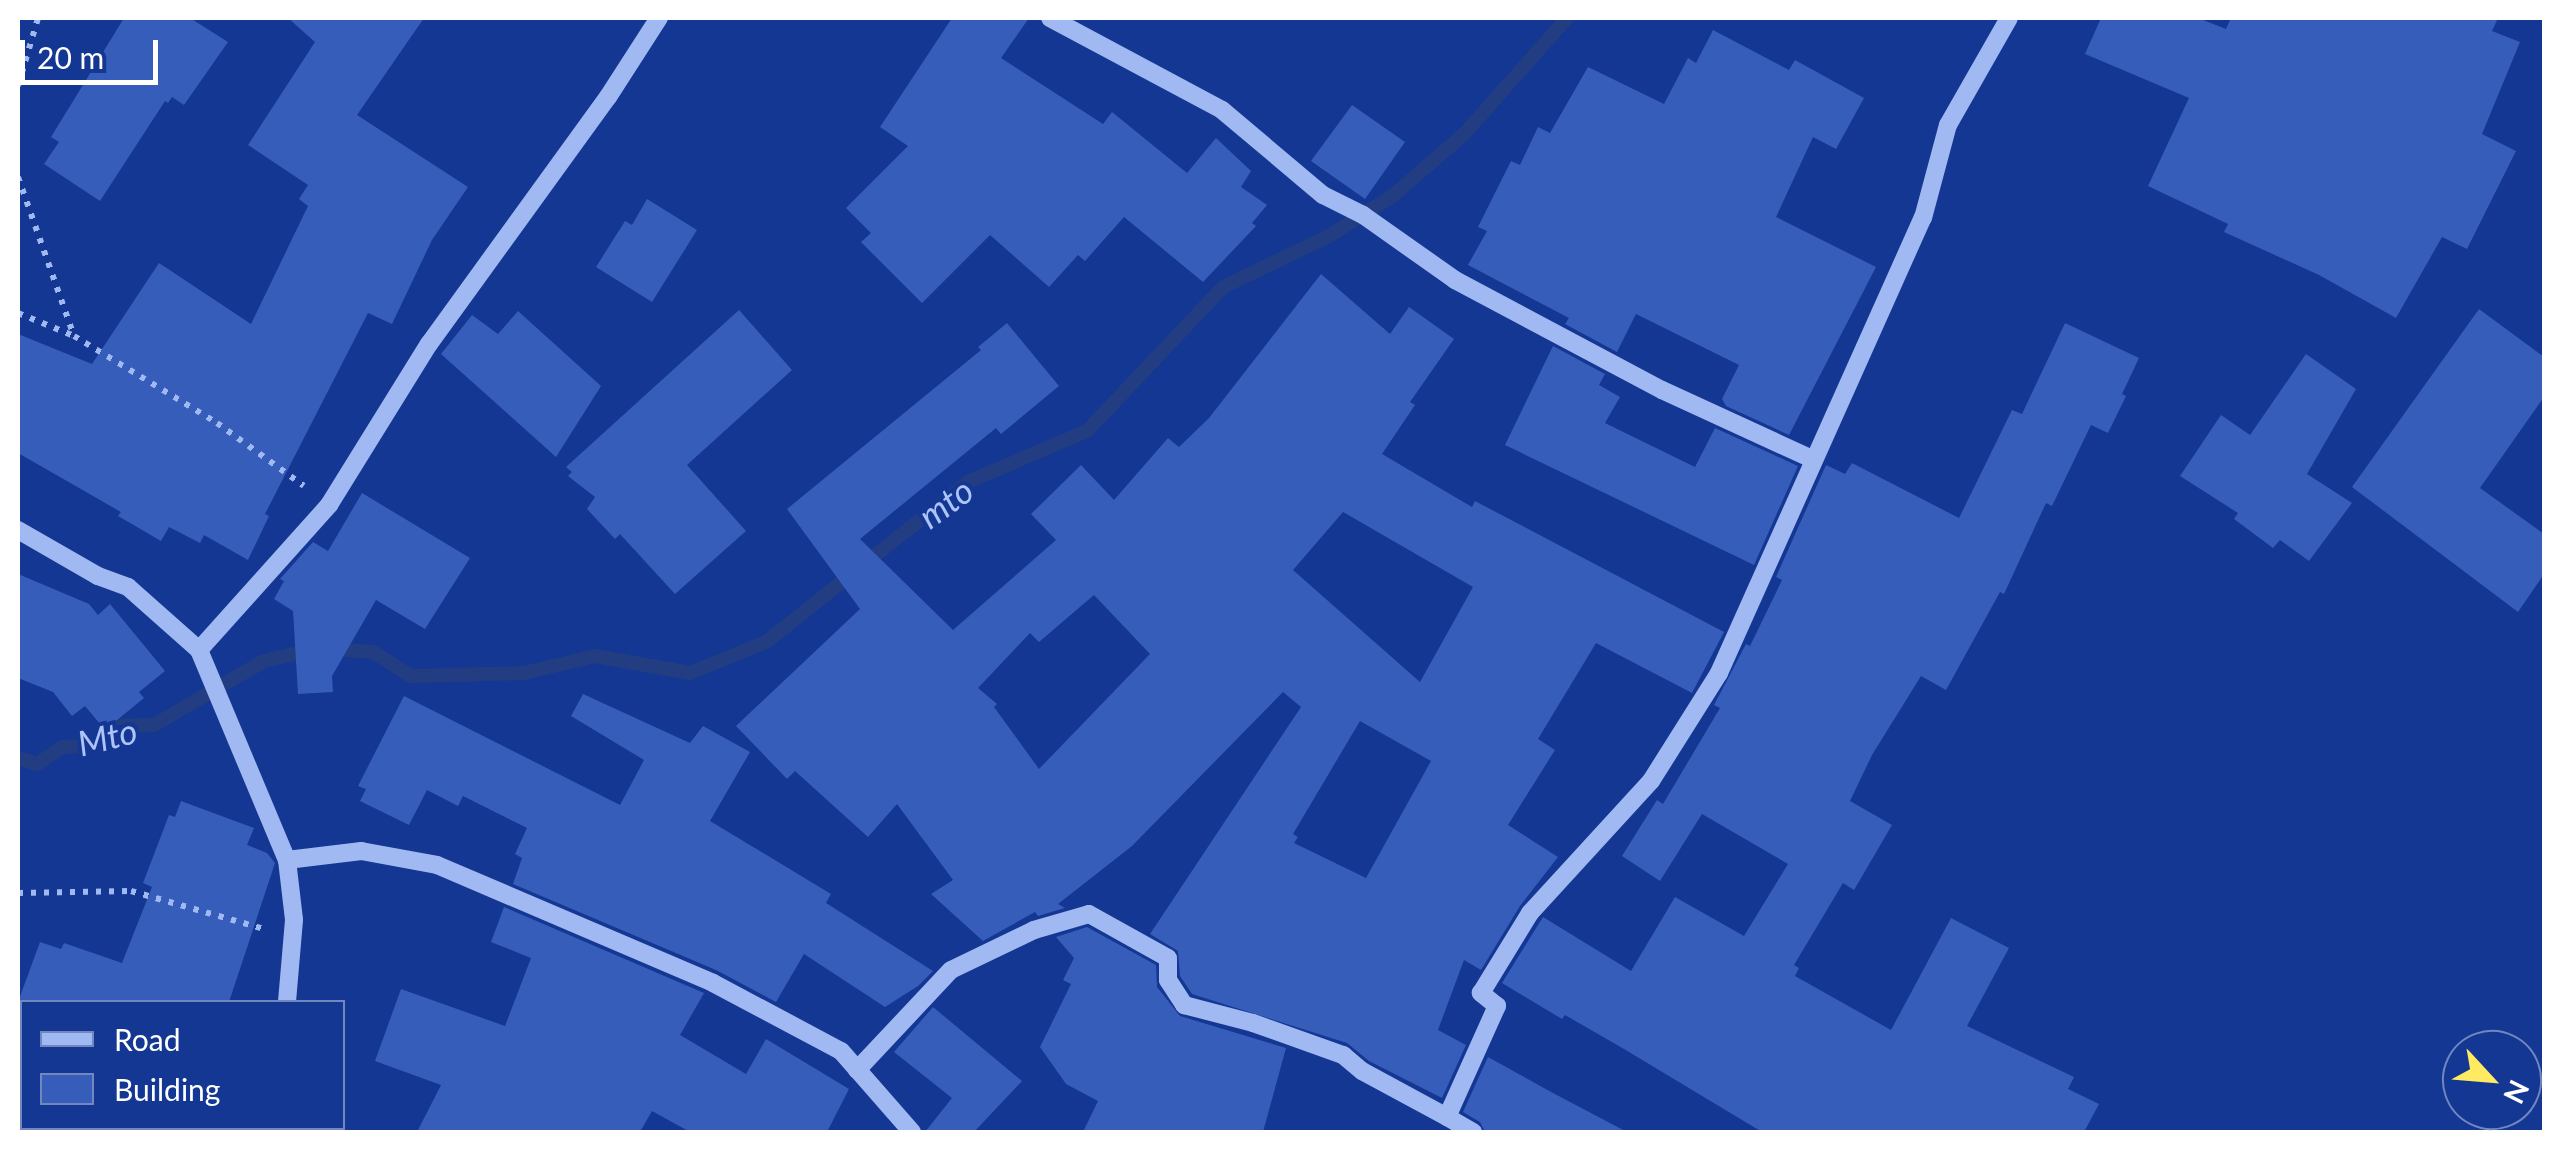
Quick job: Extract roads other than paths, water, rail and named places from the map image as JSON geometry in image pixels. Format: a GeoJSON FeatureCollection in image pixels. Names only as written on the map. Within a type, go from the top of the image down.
{"type":"FeatureCollection","features":[{"type":"Feature","properties":{"kind":"street"},"geometry":{"type":"LineString","coordinates":[[199,650],[329,505],[429,344],[608,97],[659,18]]}},
{"type":"Feature","properties":{"kind":"street"},"geometry":{"type":"LineString","coordinates":[[1050,18],[1222,110],[1323,194],[1363,215],[1471,289],[1662,390],[1812,458]]}},
{"type":"Feature","properties":{"kind":"street"},"geometry":{"type":"LineString","coordinates":[[1447,1117],[1497,1006],[1480,993],[1530,914],[1651,781],[1718,673],[1923,218],[1948,125],[2009,18]]}},
{"type":"Feature","properties":{"kind":"street"},"geometry":{"type":"LineString","coordinates":[[18,530],[98,576],[128,587],[199,650],[287,860],[294,920],[287,1000]]}},
{"type":"Feature","properties":{"kind":"street"},"geometry":{"type":"LineString","coordinates":[[287,860],[361,851],[437,864],[713,983],[841,1051],[912,1132]]}},
{"type":"Feature","properties":{"kind":"street"},"geometry":{"type":"LineString","coordinates":[[857,1070],[951,970],[1034,930],[1090,914],[1168,958],[1168,980],[1184,1005],[1254,1022],[1343,1055],[1362,1071],[1472,1132]]}},
{"type":"Feature","properties":{"kind":"waterway","name":"mto"},"geometry":{"type":"LineString","coordinates":[[331,649],[373,652],[411,676],[524,673],[595,656],[690,673],[766,642],[968,482],[1087,431],[1223,287],[1329,236],[1394,195],[1465,133],[1567,18]]}},
{"type":"Feature","properties":{"kind":"waterway","name":"Mto"},"geometry":{"type":"LineString","coordinates":[[18,758],[37,764],[62,747],[97,745],[122,726],[154,725],[264,661],[310,650]]}}]}
